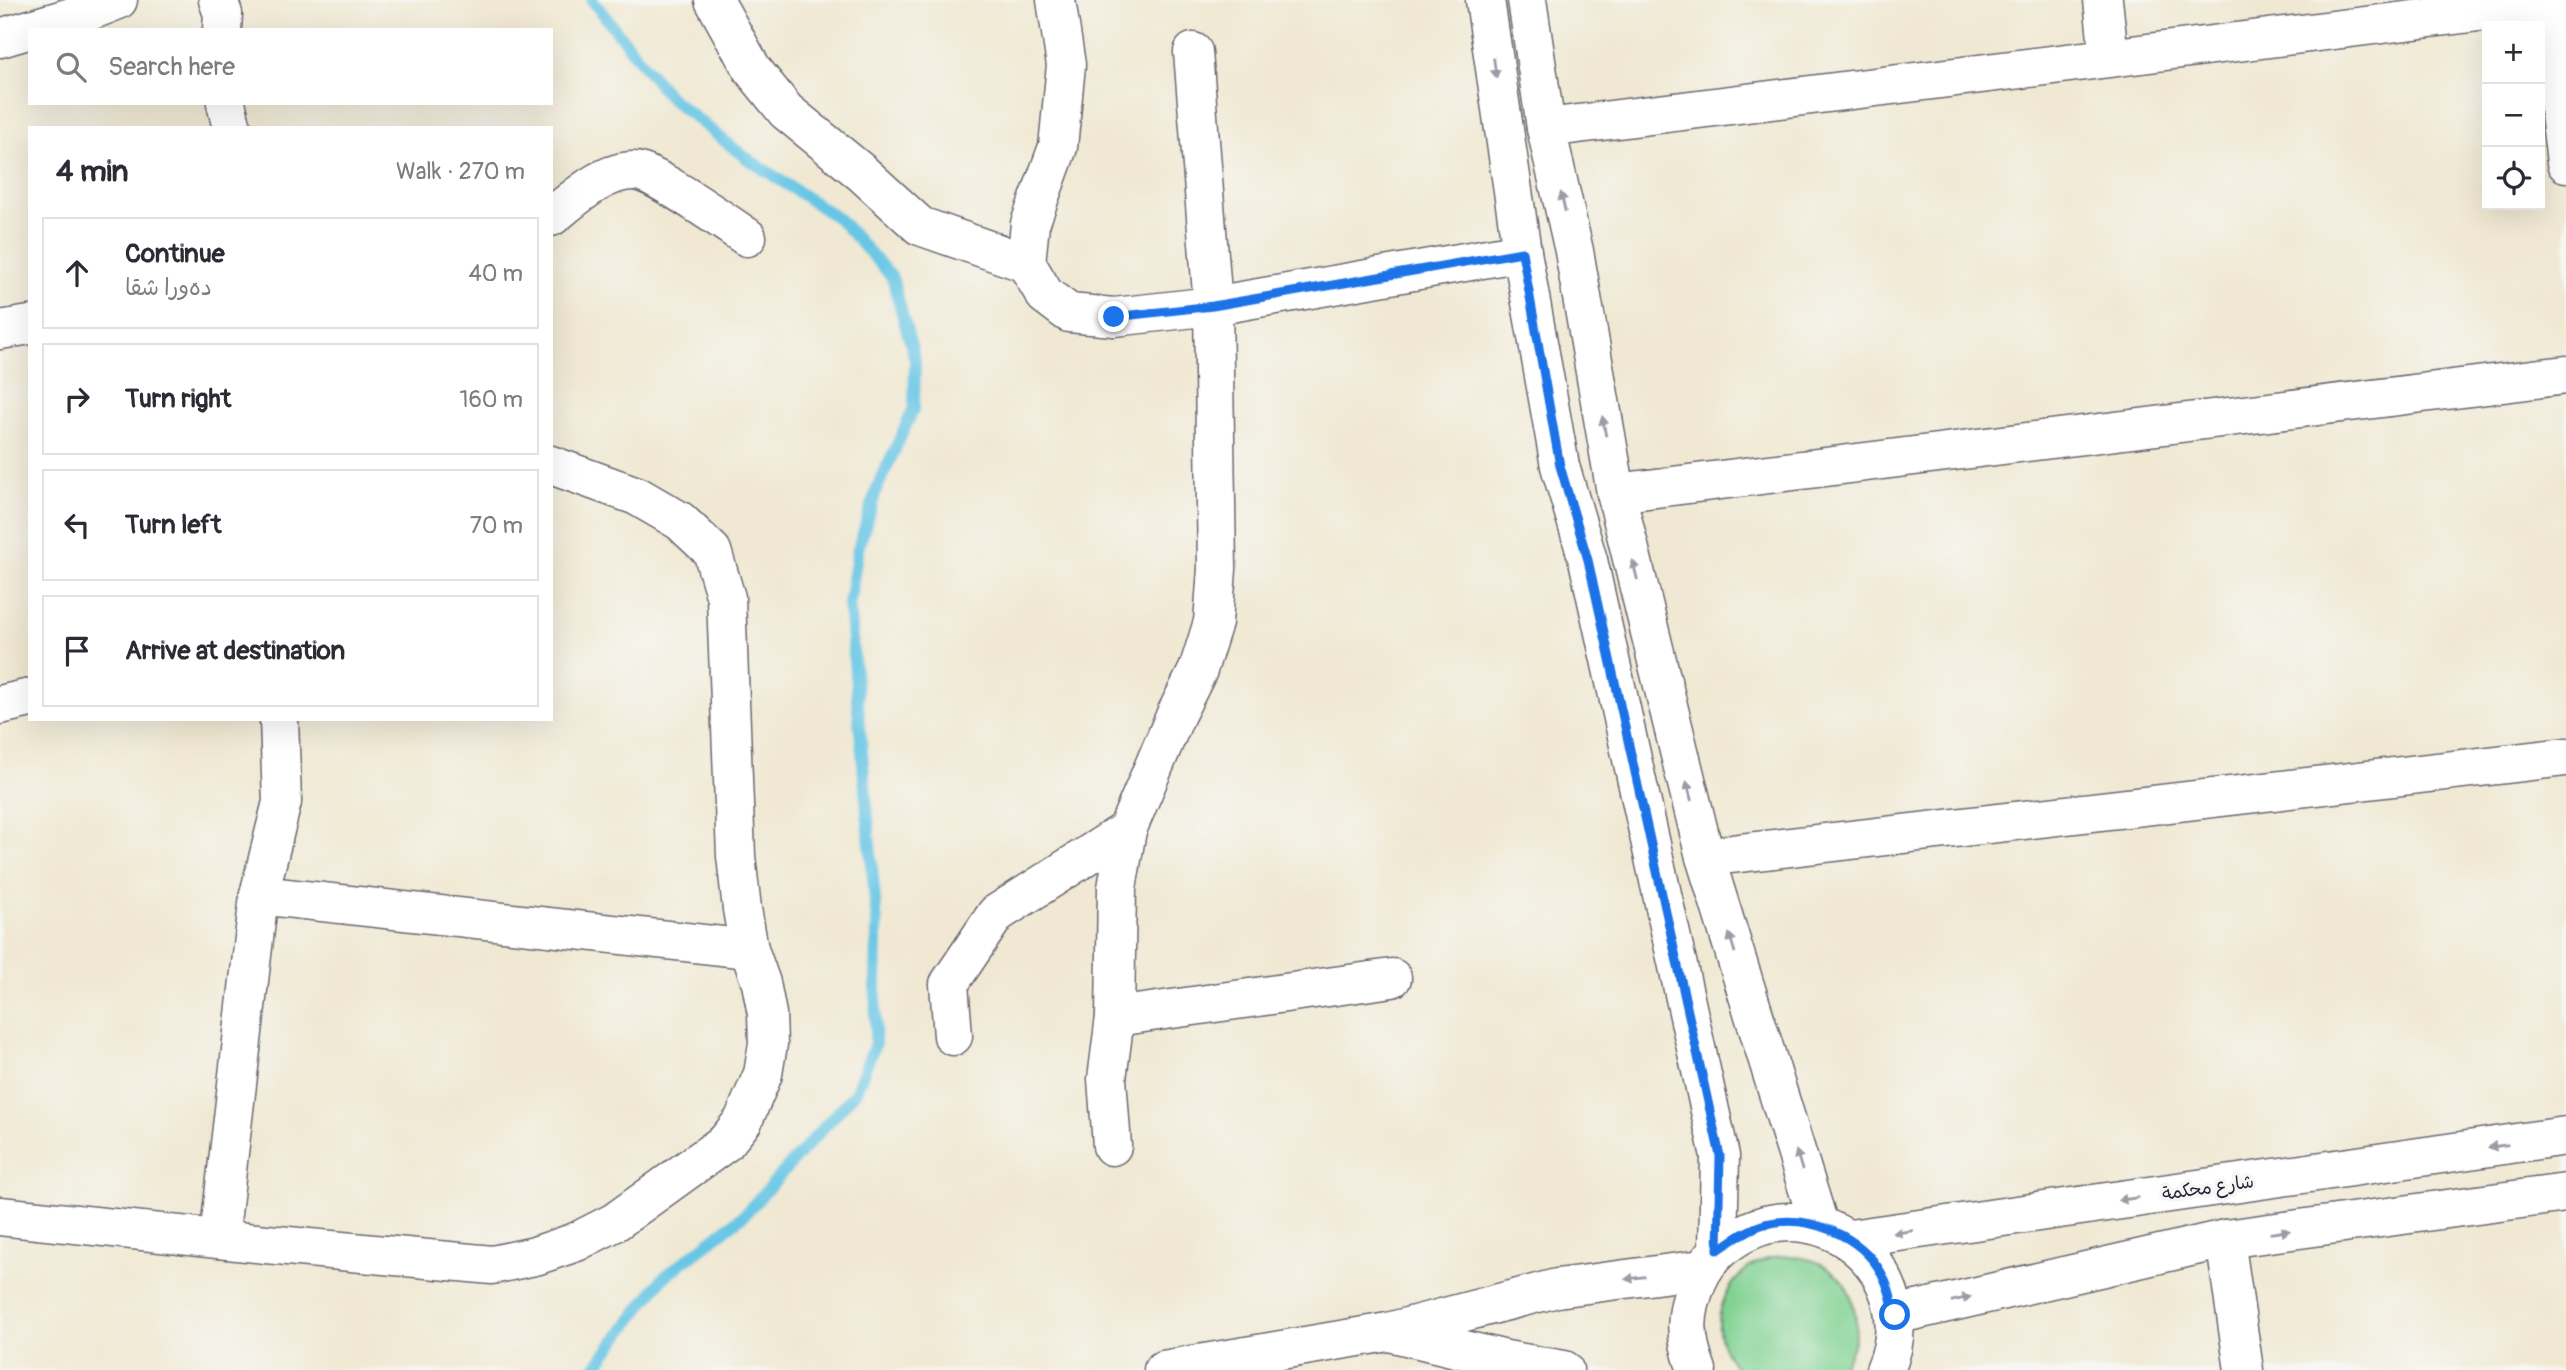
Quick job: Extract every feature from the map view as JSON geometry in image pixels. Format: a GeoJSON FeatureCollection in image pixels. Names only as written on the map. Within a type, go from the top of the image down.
{"type":"FeatureCollection","features":[{"type":"Feature","properties":{"kind":"street"},"geometry":{"type":"LineString","coordinates":[[34,28],[118,0]]}},
{"type":"Feature","properties":{"kind":"street"},"geometry":{"type":"LineString","coordinates":[[219,0],[223,14],[222,28]]}},
{"type":"Feature","properties":{"kind":"street"},"geometry":{"type":"LineString","coordinates":[[714,0],[752,69],[786,111],[862,173],[920,226],[1026,263]]}},
{"type":"Feature","properties":{"kind":"street"},"geometry":{"type":"LineString","coordinates":[[1056,0],[1066,65],[1058,147],[1030,224],[1026,263],[1045,295],[1069,313],[1114,317],[1213,306],[1522,252]]}},
{"type":"Feature","properties":{"kind":"street"},"geometry":{"type":"LineString","coordinates":[[1485,0],[1522,252],[1560,466],[1588,560],[1720,1156],[1710,1260],[1688,1306],[1688,1346],[1697,1370]]}},
{"type":"Feature","properties":{"kind":"street"},"geometry":{"type":"LineString","coordinates":[[1527,0],[1546,128],[1574,251],[1616,493],[1705,858],[1835,1232],[1867,1254],[1881,1272],[1890,1293],[1895,1315],[1894,1337],[1885,1370]]}},
{"type":"Feature","properties":{"kind":"street"},"geometry":{"type":"LineString","coordinates":[[2104,0],[2109,57]]}},
{"type":"Feature","properties":{"kind":"street"},"geometry":{"type":"LineString","coordinates":[[1546,128],[2109,57],[2351,14],[2557,2],[2566,163]]}},
{"type":"Feature","properties":{"kind":"street"},"geometry":{"type":"LineString","coordinates":[[0,38],[28,30]]}},
{"type":"Feature","properties":{"kind":"street"},"geometry":{"type":"LineString","coordinates":[[1112,1146],[1107,1079],[1115,1017],[1117,888],[1127,830],[1176,714],[1198,670],[1213,622],[1217,569],[1213,306],[1193,52]]}},
{"type":"Feature","properties":{"kind":"street"},"geometry":{"type":"LineString","coordinates":[[226,105],[232,126]]}},
{"type":"Feature","properties":{"kind":"street"},"geometry":{"type":"LineString","coordinates":[[553,216],[609,176],[637,170],[686,197],[747,237]]}},
{"type":"Feature","properties":{"kind":"street"},"geometry":{"type":"LineString","coordinates":[[0,330],[28,325]]}},
{"type":"Feature","properties":{"kind":"street"},"geometry":{"type":"LineString","coordinates":[[1616,493],[2566,375]]}},
{"type":"Feature","properties":{"kind":"street"},"geometry":{"type":"LineString","coordinates":[[0,1216],[492,1265],[535,1256],[615,1222],[726,1142],[743,1121],[763,1074],[768,1044],[765,1003],[750,950],[736,856],[726,598],[712,551],[680,521],[637,496],[553,466]]}},
{"type":"Feature","properties":{"kind":"street"},"geometry":{"type":"LineString","coordinates":[[0,705],[28,698]]}},
{"type":"Feature","properties":{"kind":"street"},"geometry":{"type":"LineString","coordinates":[[219,1239],[259,895],[282,803],[279,721]]}},
{"type":"Feature","properties":{"kind":"street"},"geometry":{"type":"LineString","coordinates":[[1705,858],[2566,757]]}},
{"type":"Feature","properties":{"kind":"street"},"geometry":{"type":"LineString","coordinates":[[953,1036],[949,984],[996,914],[1127,830]]}},
{"type":"Feature","properties":{"kind":"street"},"geometry":{"type":"LineString","coordinates":[[259,895],[750,950]]}},
{"type":"Feature","properties":{"kind":"street"},"geometry":{"type":"LineString","coordinates":[[1115,1017],[1392,978]]}},
{"type":"Feature","properties":{"kind":"street","name":"شارع محكمة"},"geometry":{"type":"LineString","coordinates":[[1710,1260],[1740,1235],[1765,1224],[1793,1222],[1835,1232],[2566,1136]]}},
{"type":"Feature","properties":{"kind":"street"},"geometry":{"type":"LineString","coordinates":[[1895,1315],[2225,1239],[2566,1194]]}},
{"type":"Feature","properties":{"kind":"street"},"geometry":{"type":"LineString","coordinates":[[2225,1239],[2244,1370]]}},
{"type":"Feature","properties":{"kind":"street"},"geometry":{"type":"LineString","coordinates":[[1163,1370],[1388,1332],[1557,1289],[1710,1260]]}},
{"type":"Feature","properties":{"kind":"street"},"geometry":{"type":"LineString","coordinates":[[1388,1332],[1506,1360],[1564,1370]]}},
{"type":"Feature","properties":{"kind":"green space"},"geometry":{"type":"Polygon","coordinates":[[[1789,1256],[1821,1264],[1841,1280],[1853,1305],[1856,1319],[1853,1346],[1839,1370],[1737,1370],[1725,1351],[1719,1330],[1725,1296],[1747,1269],[1768,1259],[1789,1256]]]}},
{"type":"Feature","properties":{"kind":"waterway"},"geometry":{"type":"LineString","coordinates":[[592,0],[669,97],[745,157],[839,219],[892,277],[915,360],[914,408],[877,488],[858,549],[849,604],[877,924],[875,1044],[855,1093],[744,1215],[663,1278],[593,1370]]}},
{"type":"Feature","properties":{"kind":"route"},"geometry":{"type":"LineString","coordinates":[[1114,317],[1213,306],[1522,252],[1560,466],[1588,560],[1720,1156],[1718,1250],[1740,1235],[1765,1224],[1793,1222],[1819,1226],[1850,1239],[1867,1254],[1881,1272],[1895,1315]]}}]}
